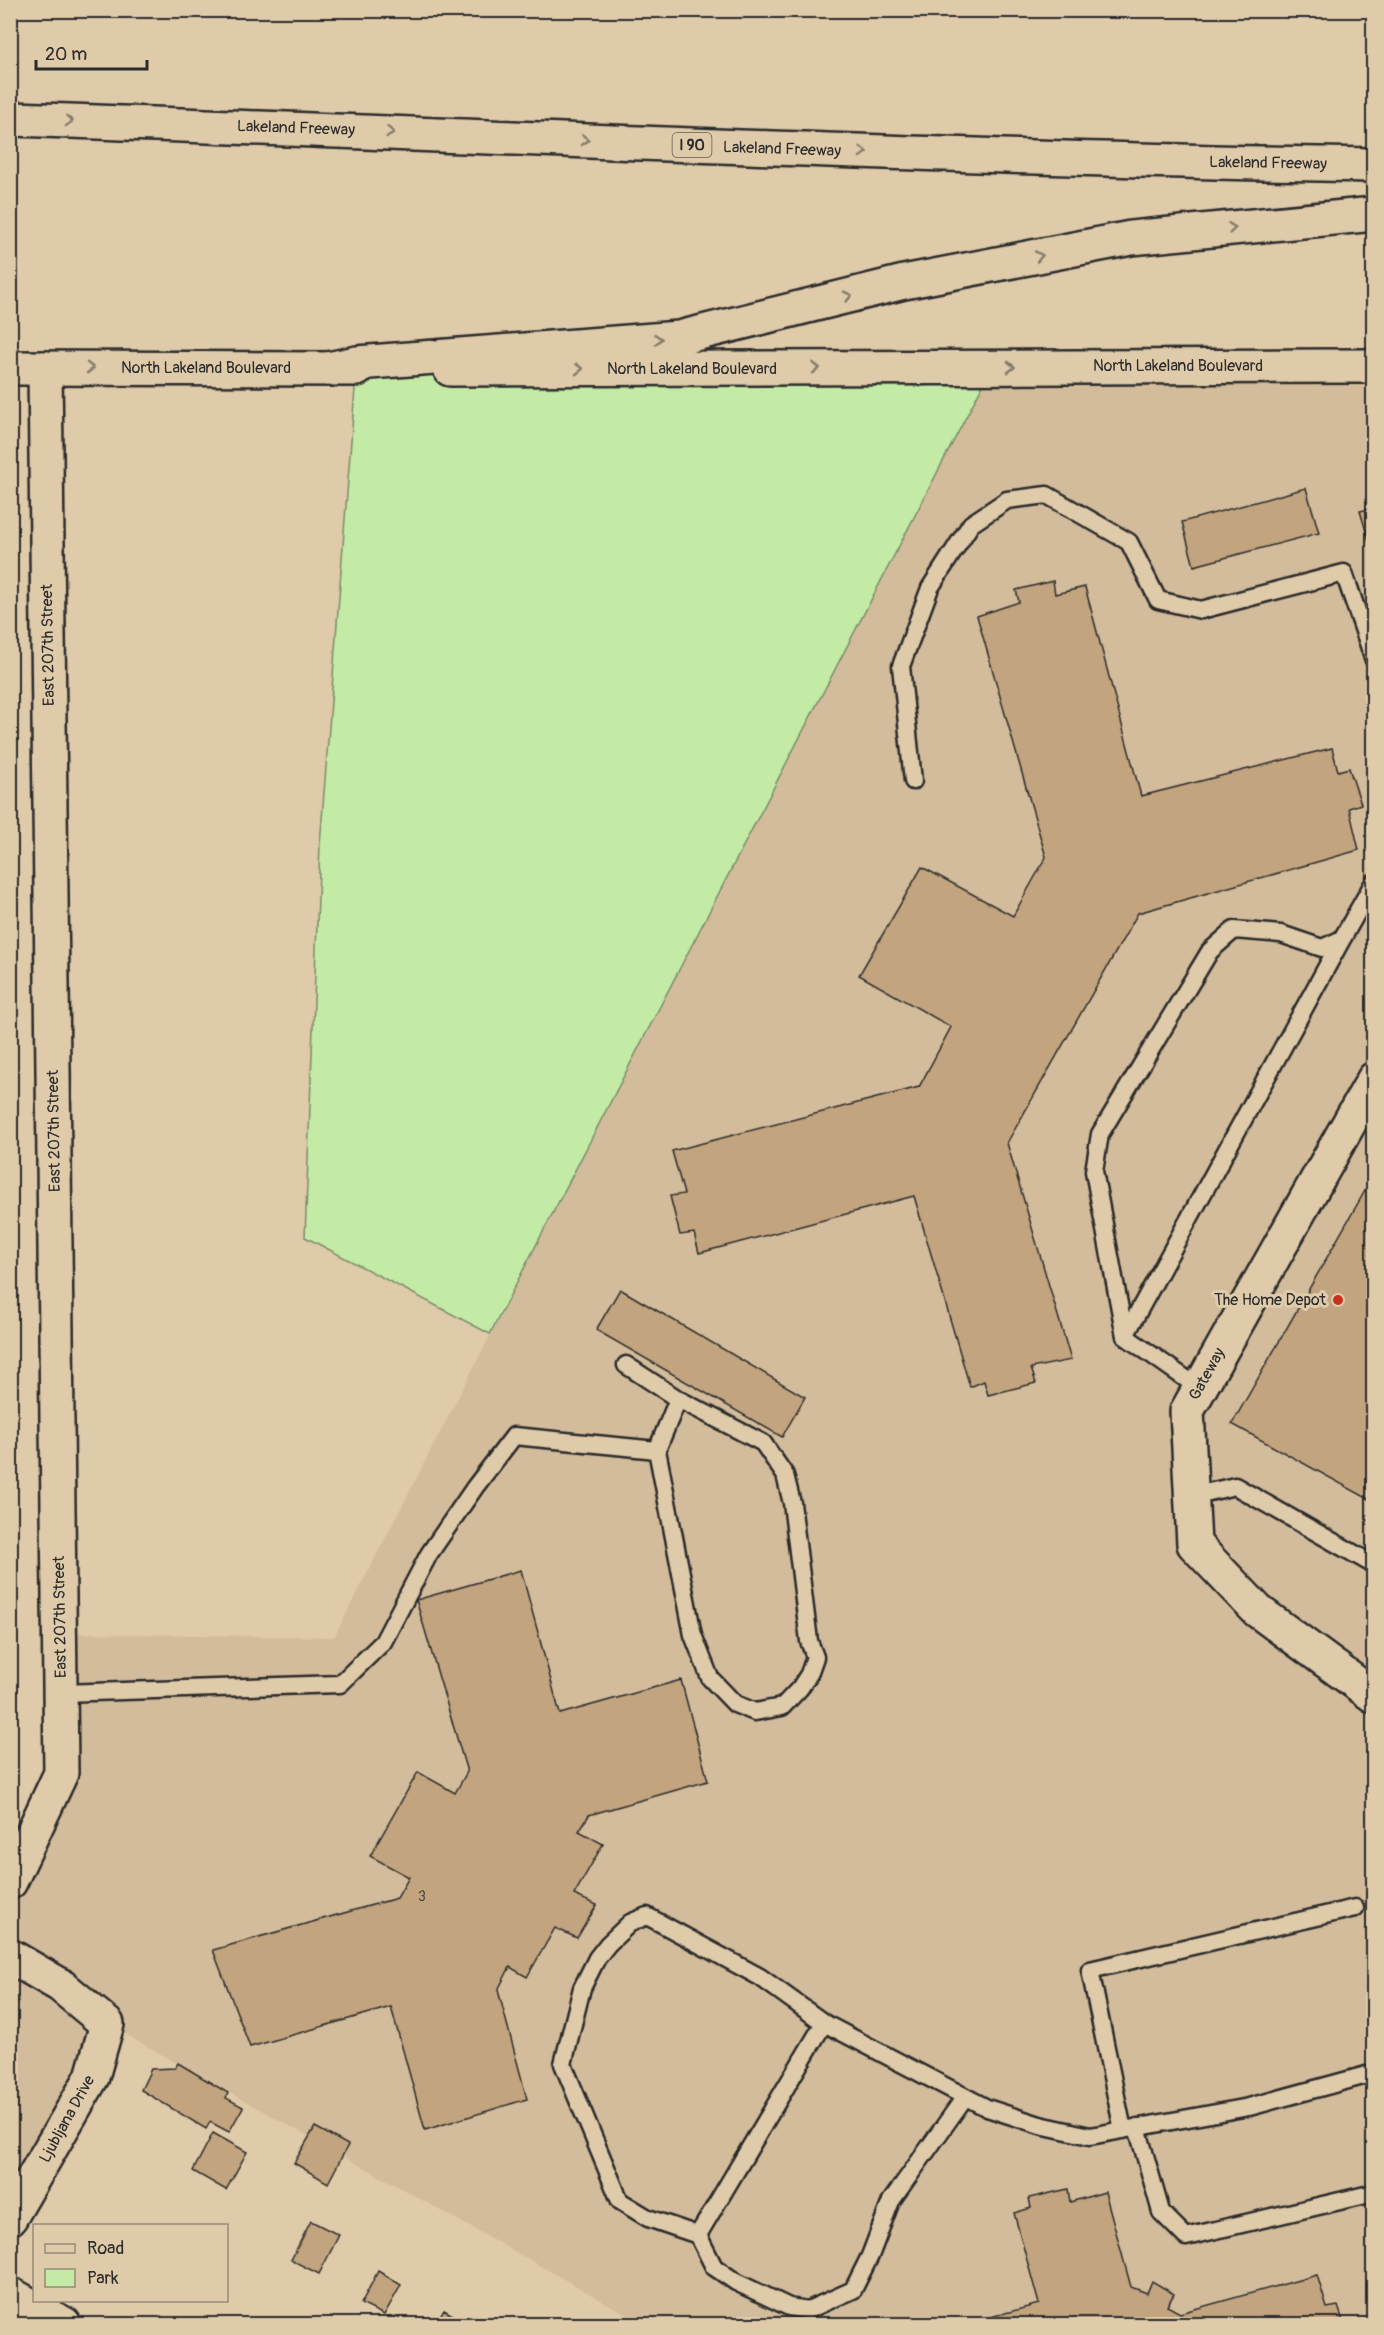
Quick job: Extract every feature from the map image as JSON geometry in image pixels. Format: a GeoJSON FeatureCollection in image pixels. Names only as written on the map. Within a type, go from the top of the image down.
{"type":"FeatureCollection","features":[{"type":"Feature","properties":{"kind":"main road","name":"Lakeland Freeway"},"geometry":{"type":"LineString","coordinates":[[10,119],[1149,162],[1374,165]]}},
{"type":"Feature","properties":{"kind":"main road"},"geometry":{"type":"LineString","coordinates":[[328,369],[357,363],[679,338],[904,282],[1131,238],[1374,213]]}},
{"type":"Feature","properties":{"kind":"main road","name":"North Lakeland Boulevard"},"geometry":{"type":"LineString","coordinates":[[10,368],[1374,366]]}},
{"type":"Feature","properties":{"kind":"main road","name":"East 207th Street"},"geometry":{"type":"LineString","coordinates":[[10,1882],[61,1773],[45,368]]}},
{"type":"Feature","properties":{"kind":"main road","name":"Gateway"},"geometry":{"type":"LineString","coordinates":[[1374,1079],[1187,1411],[1194,1544],[1258,1611],[1374,1696]]}},
{"type":"Feature","properties":{"kind":"main road","name":"Ljubljana Drive"},"geometry":{"type":"LineString","coordinates":[[10,1956],[60,1985],[107,2024],[92,2076],[10,2218]]}},
{"type":"Feature","properties":{"kind":"main road"},"geometry":{"type":"LineString","coordinates":[[10,2294],[64,2325]]}},
{"type":"Feature","properties":{"kind":"lane"},"geometry":{"type":"LineString","coordinates":[[913,781],[901,666],[935,579],[971,524],[1007,500],[1047,495],[1129,542],[1158,600],[1202,610],[1344,573],[1374,660]]}},
{"type":"Feature","properties":{"kind":"lane"},"geometry":{"type":"LineString","coordinates":[[1125,1336],[1374,882]]}},
{"type":"Feature","properties":{"kind":"lane"},"geometry":{"type":"LineString","coordinates":[[1199,1388],[1125,1336],[1094,1171],[1100,1134],[1210,951],[1234,930],[1281,934],[1322,948],[1342,939]]}},
{"type":"Feature","properties":{"kind":"lane"},"geometry":{"type":"LineString","coordinates":[[626,1365],[678,1399],[763,1443],[784,1475],[792,1503],[809,1641],[815,1657],[804,1681],[782,1707],[755,1712],[735,1704],[710,1678],[693,1635],[657,1450],[678,1399]]}},
{"type":"Feature","properties":{"kind":"lane"},"geometry":{"type":"LineString","coordinates":[[61,1693],[339,1684],[383,1642],[429,1554],[475,1487],[514,1436],[657,1450]]}},
{"type":"Feature","properties":{"kind":"lane"},"geometry":{"type":"LineString","coordinates":[[1192,1496],[1235,1486],[1374,1565]]}},
{"type":"Feature","properties":{"kind":"lane"},"geometry":{"type":"LineString","coordinates":[[1355,1908],[1090,1970],[1130,2129],[1161,2212],[1186,2237],[1374,2193]]}},
{"type":"Feature","properties":{"kind":"lane"},"geometry":{"type":"LineString","coordinates":[[965,2097],[891,2201],[870,2256],[853,2290],[808,2310],[789,2307],[736,2282],[714,2267],[698,2235],[648,2218],[620,2201],[562,2064],[582,1988],[597,1958],[630,1923],[647,1916],[760,1977],[824,2023],[987,2108],[1040,2126],[1090,2136],[1249,2107],[1374,2073]]}},
{"type":"Feature","properties":{"kind":"lane"},"geometry":{"type":"LineString","coordinates":[[698,2235],[824,2023]]}},
{"type":"Feature","properties":{"kind":"shaded area"},"geometry":{"type":"Polygon","coordinates":[[[1373,366],[1373,2324],[644,2324],[107,2024],[11,2218],[11,1882],[61,1773],[60,1633],[334,1637],[992,367],[1373,366]]]}},
{"type":"Feature","properties":{"kind":"green space"},"geometry":{"type":"Polygon","coordinates":[[[357,363],[992,367],[490,1334],[305,1237],[320,845],[357,363]]]}},
{"type":"Feature","properties":{"kind":"building"},"geometry":{"type":"Polygon","coordinates":[[[1306,488],[1319,533],[1194,566],[1182,522],[1306,488]]]}},
{"type":"Feature","properties":{"kind":"building"},"geometry":{"type":"Polygon","coordinates":[[[1374,508],[1374,558],[1360,511],[1374,508]]]}},
{"type":"Feature","properties":{"kind":"building"},"geometry":{"type":"Polygon","coordinates":[[[1053,581],[1055,594],[1085,587],[1141,796],[1332,748],[1338,771],[1349,768],[1361,804],[1349,808],[1359,850],[1138,913],[1007,1143],[1071,1360],[1031,1368],[1036,1383],[988,1395],[984,1381],[970,1387],[914,1196],[699,1253],[694,1233],[680,1235],[670,1196],[684,1194],[672,1151],[919,1087],[951,1027],[859,975],[922,867],[1013,916],[1046,857],[977,616],[1019,602],[1016,590],[1053,581]]]}},
{"type":"Feature","properties":{"kind":"building","name":"The Home Depot"},"geometry":{"type":"Polygon","coordinates":[[[1374,1175],[1374,1502],[1232,1424],[1374,1175]]]}},
{"type":"Feature","properties":{"kind":"building"},"geometry":{"type":"Polygon","coordinates":[[[620,1289],[805,1397],[782,1437],[596,1330],[620,1289]]]}},
{"type":"Feature","properties":{"kind":"building"},"geometry":{"type":"Polygon","coordinates":[[[521,1570],[560,1714],[681,1680],[708,1781],[589,1815],[579,1831],[603,1844],[574,1895],[597,1905],[577,1938],[555,1928],[527,1977],[510,1967],[498,1990],[527,2099],[425,2130],[391,2007],[250,2047],[213,1950],[397,1898],[409,1877],[370,1856],[418,1772],[455,1793],[467,1772],[416,1600],[521,1570]]]}},
{"type":"Feature","properties":{"kind":"building"},"geometry":{"type":"Polygon","coordinates":[[[178,2063],[228,2093],[226,2098],[243,2107],[229,2132],[210,2122],[206,2129],[141,2090],[151,2069],[175,2068],[178,2063]]]}},
{"type":"Feature","properties":{"kind":"building"},"geometry":{"type":"Polygon","coordinates":[[[315,2127],[348,2145],[328,2183],[294,2163],[315,2127]]]}},
{"type":"Feature","properties":{"kind":"building"},"geometry":{"type":"Polygon","coordinates":[[[213,2133],[247,2152],[226,2190],[193,2171],[213,2133]]]}},
{"type":"Feature","properties":{"kind":"building"},"geometry":{"type":"Polygon","coordinates":[[[1068,2189],[1070,2202],[1105,2192],[1131,2287],[1147,2293],[1152,2281],[1174,2294],[1167,2306],[1180,2313],[1317,2275],[1327,2308],[1338,2306],[1344,2324],[964,2324],[1039,2304],[1014,2213],[1031,2208],[1029,2198],[1068,2189]]]}},
{"type":"Feature","properties":{"kind":"building"},"geometry":{"type":"Polygon","coordinates":[[[311,2221],[339,2235],[319,2274],[291,2260],[311,2221]]]}},
{"type":"Feature","properties":{"kind":"building"},"geometry":{"type":"Polygon","coordinates":[[[378,2271],[401,2285],[384,2315],[361,2304],[378,2271]]]}},
{"type":"Feature","properties":{"kind":"building"},"geometry":{"type":"Polygon","coordinates":[[[444,2310],[466,2323],[436,2324],[444,2310]]]}},
{"type":"Feature","properties":{"kind":"place","name":"The Home Depot"},"geometry":{"type":"Point","coordinates":[1338,1300]}}]}
